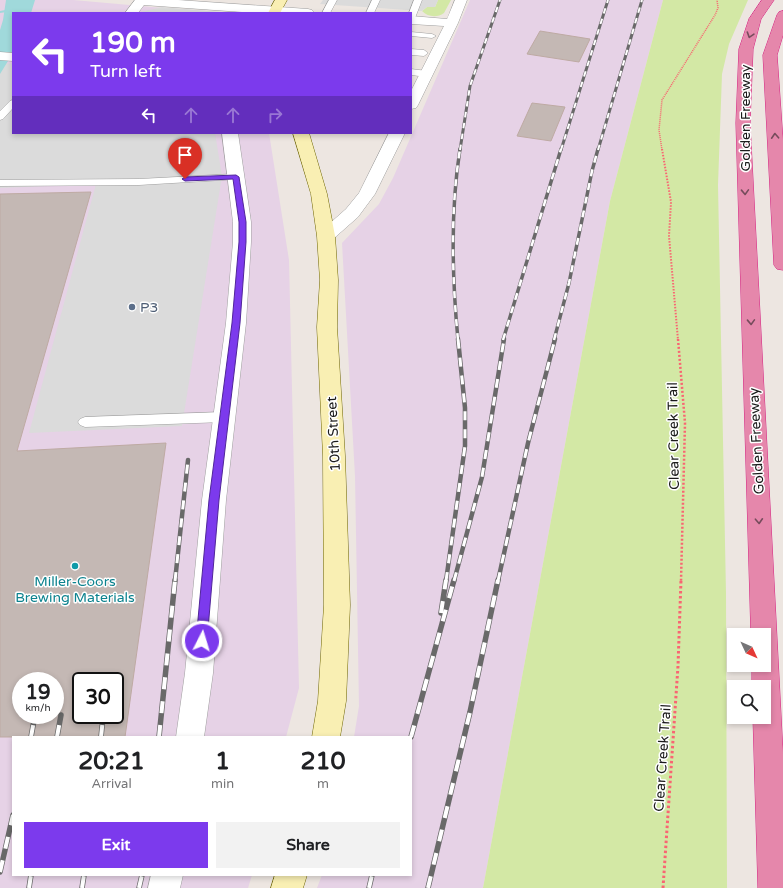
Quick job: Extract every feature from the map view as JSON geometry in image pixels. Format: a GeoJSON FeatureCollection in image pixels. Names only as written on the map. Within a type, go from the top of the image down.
{"type":"FeatureCollection","features":[{"type":"Feature","properties":{"kind":"highway","name":"Golden Freeway"},"geometry":{"type":"LineString","coordinates":[[768,0],[755,19],[746,49],[743,123],[774,888]]}},
{"type":"Feature","properties":{"kind":"highway","name":"Golden Freeway"},"geometry":{"type":"LineString","coordinates":[[783,15],[770,55],[783,265]]}},
{"type":"Feature","properties":{"kind":"street"},"geometry":{"type":"LineString","coordinates":[[412,103],[452,23],[461,0]]}},
{"type":"Feature","properties":{"kind":"street"},"geometry":{"type":"LineString","coordinates":[[132,12],[142,1],[277,8],[302,12]]}},
{"type":"Feature","properties":{"kind":"street"},"geometry":{"type":"LineString","coordinates":[[412,19],[452,23]]}},
{"type":"Feature","properties":{"kind":"street"},"geometry":{"type":"LineString","coordinates":[[0,56],[12,57]]}},
{"type":"Feature","properties":{"kind":"street"},"geometry":{"type":"LineString","coordinates":[[190,736],[199,673],[214,500],[236,323],[242,242],[242,222],[230,134]]}},
{"type":"Feature","properties":{"kind":"street","name":"10th Street"},"geometry":{"type":"LineString","coordinates":[[301,134],[319,194],[326,236],[329,280],[327,327],[334,456],[337,605],[332,701],[326,736]]}},
{"type":"Feature","properties":{"kind":"street"},"geometry":{"type":"LineString","coordinates":[[326,236],[352,213],[367,194],[397,134]]}},
{"type":"Feature","properties":{"kind":"street"},"geometry":{"type":"LineString","coordinates":[[164,888],[167,876]]}},
{"type":"Feature","properties":{"kind":"street"},"geometry":{"type":"LineString","coordinates":[[287,888],[291,876]]}},
{"type":"Feature","properties":{"kind":"lane"},"geometry":{"type":"LineString","coordinates":[[327,12],[333,0]]}},
{"type":"Feature","properties":{"kind":"lane"},"geometry":{"type":"LineString","coordinates":[[370,12],[376,0]]}},
{"type":"Feature","properties":{"kind":"lane"},"geometry":{"type":"LineString","coordinates":[[412,16],[418,0]]}},
{"type":"Feature","properties":{"kind":"lane"},"geometry":{"type":"LineString","coordinates":[[412,34],[432,36]]}},
{"type":"Feature","properties":{"kind":"lane"},"geometry":{"type":"LineString","coordinates":[[412,52],[424,53]]}},
{"type":"Feature","properties":{"kind":"lane"},"geometry":{"type":"LineString","coordinates":[[412,72],[427,74]]}},
{"type":"Feature","properties":{"kind":"lane"},"geometry":{"type":"LineString","coordinates":[[0,117],[12,104]]}},
{"type":"Feature","properties":{"kind":"lane"},"geometry":{"type":"LineString","coordinates":[[0,183],[139,182],[236,177]]}},
{"type":"Feature","properties":{"kind":"lane"},"geometry":{"type":"LineString","coordinates":[[85,422],[224,417]]}},
{"type":"Feature","properties":{"kind":"path","name":"Clear Creek Trail"},"geometry":{"type":"LineString","coordinates":[[663,888],[678,666],[684,531],[685,423],[669,236],[671,202],[659,130],[662,100],[716,15],[718,8],[717,0]]}},
{"type":"Feature","properties":{"kind":"shaded area"},"geometry":{"type":"Polygon","coordinates":[[[0,0],[73,0],[209,12],[12,12],[12,134],[269,134],[289,260],[299,688],[286,736],[12,736],[12,876],[252,876],[248,888],[0,888],[0,0]]]}},
{"type":"Feature","properties":{"kind":"shaded area"},"geometry":{"type":"Polygon","coordinates":[[[323,0],[438,0],[435,7],[427,7],[422,11],[320,4],[323,0]]]}},
{"type":"Feature","properties":{"kind":"shaded area"},"geometry":{"type":"Polygon","coordinates":[[[470,0],[663,0],[610,201],[483,888],[317,888],[322,876],[412,876],[412,736],[354,736],[359,706],[355,476],[342,243],[379,204],[393,178],[470,0]]]}},
{"type":"Feature","properties":{"kind":"shaded area"},"geometry":{"type":"Polygon","coordinates":[[[162,7],[221,12],[141,12],[162,7]]]}},
{"type":"Feature","properties":{"kind":"shaded area","name":"P3"},"geometry":{"type":"Polygon","coordinates":[[[0,63],[12,64],[12,134],[215,134],[222,176],[182,426],[29,433],[96,184],[0,188],[0,63]]]}},
{"type":"Feature","properties":{"kind":"green space"},"geometry":{"type":"Polygon","coordinates":[[[438,0],[451,0],[444,13],[438,16],[433,16],[427,15],[422,11],[427,7],[435,7],[438,0]]]}},
{"type":"Feature","properties":{"kind":"green space"},"geometry":{"type":"Polygon","coordinates":[[[663,0],[748,0],[729,44],[722,74],[718,185],[726,593],[727,888],[483,888],[610,201],[663,0]]]}},
{"type":"Feature","properties":{"kind":"water"},"geometry":{"type":"Polygon","coordinates":[[[6,0],[35,0],[31,12],[12,12],[12,55],[0,74],[0,30],[6,0]]]}},
{"type":"Feature","properties":{"kind":"building"},"geometry":{"type":"Polygon","coordinates":[[[540,31],[590,39],[579,62],[527,54],[540,31]]]}},
{"type":"Feature","properties":{"kind":"building"},"geometry":{"type":"Polygon","coordinates":[[[532,103],[565,107],[551,141],[517,136],[532,103]]]}},
{"type":"Feature","properties":{"kind":"building","name":"Miller-Coors Brewing Materials"},"geometry":{"type":"Polygon","coordinates":[[[91,192],[17,451],[166,443],[125,736],[0,737],[0,194],[91,192]]]}},
{"type":"Feature","properties":{"kind":"waterway"},"geometry":{"type":"LineString","coordinates":[[0,12],[11,10]]}},
{"type":"Feature","properties":{"kind":"railway"},"geometry":{"type":"LineString","coordinates":[[460,150],[470,86],[500,0]]}},
{"type":"Feature","properties":{"kind":"railway"},"geometry":{"type":"LineString","coordinates":[[561,150],[608,0]]}},
{"type":"Feature","properties":{"kind":"railway"},"geometry":{"type":"LineString","coordinates":[[598,150],[642,0]]}},
{"type":"Feature","properties":{"kind":"railway"},"geometry":{"type":"LineString","coordinates":[[458,340],[454,292],[453,221],[460,149]]}},
{"type":"Feature","properties":{"kind":"railway"},"geometry":{"type":"LineString","coordinates":[[503,340],[561,149]]}},
{"type":"Feature","properties":{"kind":"railway"},"geometry":{"type":"LineString","coordinates":[[554,340],[569,283],[592,171],[598,149]]}},
{"type":"Feature","properties":{"kind":"railway"},"geometry":{"type":"LineString","coordinates":[[446,581],[465,446],[465,408],[458,339]]}},
{"type":"Feature","properties":{"kind":"railway"},"geometry":{"type":"LineString","coordinates":[[454,581],[482,477],[504,339]]}},
{"type":"Feature","properties":{"kind":"railway"},"geometry":{"type":"LineString","coordinates":[[498,581],[528,443],[555,339]]}},
{"type":"Feature","properties":{"kind":"railway"},"geometry":{"type":"LineString","coordinates":[[175,581],[188,460]]}},
{"type":"Feature","properties":{"kind":"railway"},"geometry":{"type":"LineString","coordinates":[[159,736],[175,580]]}},
{"type":"Feature","properties":{"kind":"railway"},"geometry":{"type":"LineString","coordinates":[[441,613],[446,580]]}},
{"type":"Feature","properties":{"kind":"railway"},"geometry":{"type":"LineString","coordinates":[[411,736],[454,580]]}},
{"type":"Feature","properties":{"kind":"railway"},"geometry":{"type":"LineString","coordinates":[[428,888],[470,712],[498,580]]}},
{"type":"Feature","properties":{"kind":"railway"},"geometry":{"type":"LineString","coordinates":[[31,736],[33,724]]}},
{"type":"Feature","properties":{"kind":"railway"},"geometry":{"type":"LineString","coordinates":[[57,736],[59,724]]}},
{"type":"Feature","properties":{"kind":"railway"},"geometry":{"type":"LineString","coordinates":[[101,736],[102,724]]}},
{"type":"Feature","properties":{"kind":"railway"},"geometry":{"type":"LineString","coordinates":[[0,872],[12,819]]}},
{"type":"Feature","properties":{"kind":"railway"},"geometry":{"type":"LineString","coordinates":[[29,888],[31,876]]}},
{"type":"Feature","properties":{"kind":"railway"},"geometry":{"type":"LineString","coordinates":[[82,888],[84,876]]}},
{"type":"Feature","properties":{"kind":"railway"},"geometry":{"type":"LineString","coordinates":[[139,888],[142,876]]}},
{"type":"Feature","properties":{"kind":"railway"},"geometry":{"type":"LineString","coordinates":[[369,888],[372,876]]}},
{"type":"Feature","properties":{"kind":"place","name":"P3"},"geometry":{"type":"Point","coordinates":[132,307]}},
{"type":"Feature","properties":{"kind":"place","name":"Miller-Coors Brewing Materials"},"geometry":{"type":"Point","coordinates":[75,566]}},
{"type":"Feature","properties":{"kind":"route"},"geometry":{"type":"LineString","coordinates":[[185,179],[236,177],[242,222],[236,323],[214,500],[202,641]]}}]}
